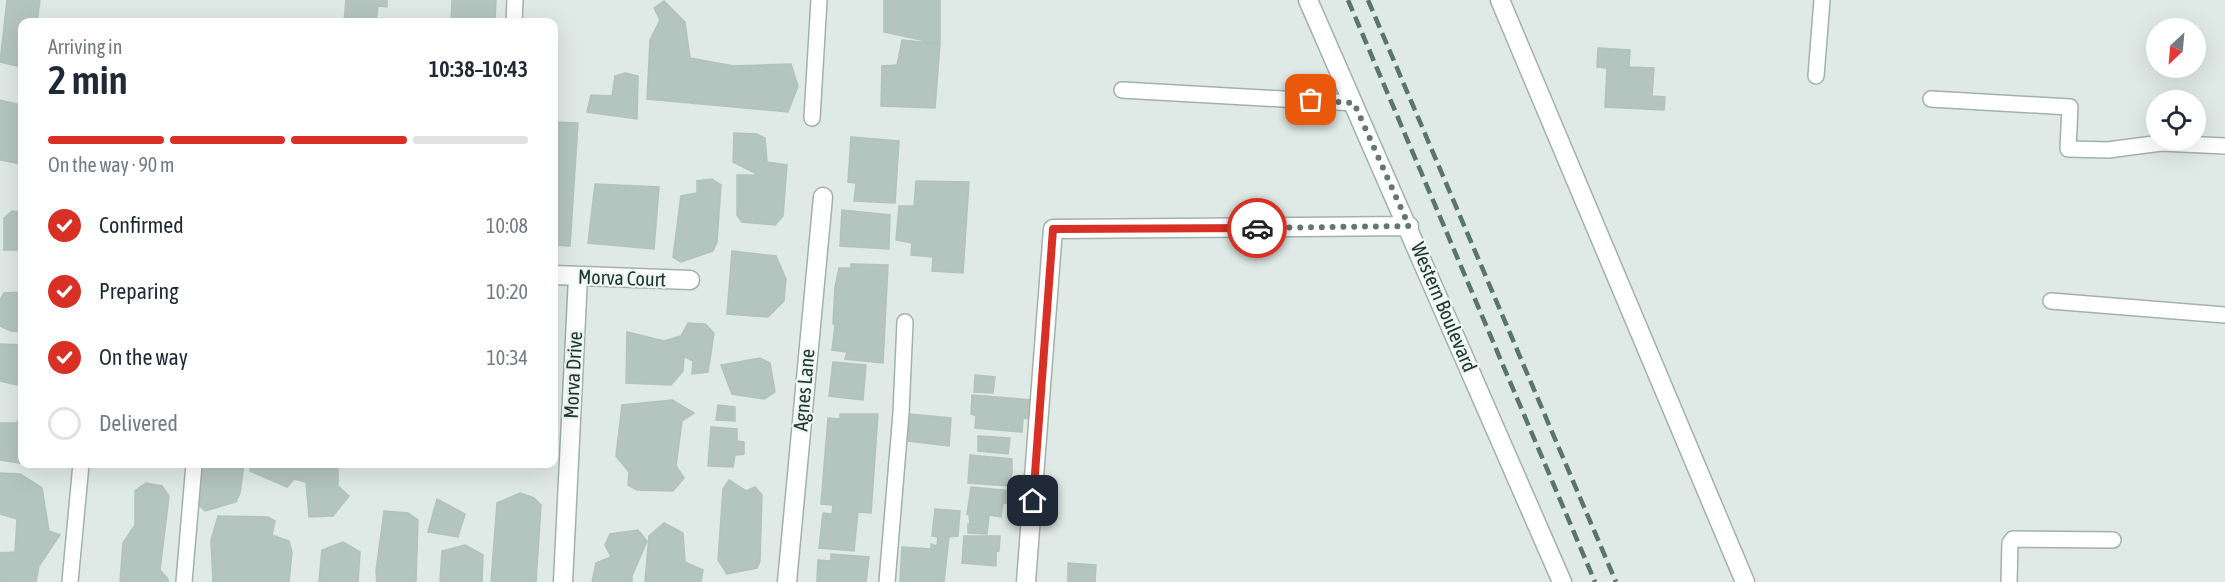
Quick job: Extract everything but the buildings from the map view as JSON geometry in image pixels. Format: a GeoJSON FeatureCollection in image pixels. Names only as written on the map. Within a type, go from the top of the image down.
{"type":"FeatureCollection","features":[{"type":"Feature","properties":{"kind":"street","name":"Western Boulevard"},"geometry":{"type":"LineString","coordinates":[[1308,0],[1409,226],[1562,582]]}},
{"type":"Feature","properties":{"kind":"street"},"geometry":{"type":"LineString","coordinates":[[1500,0],[1745,582]]}},
{"type":"Feature","properties":{"kind":"street","name":"Agnes Lane"},"geometry":{"type":"LineString","coordinates":[[787,582],[823,197]]}},
{"type":"Feature","properties":{"kind":"street"},"geometry":{"type":"LineString","coordinates":[[1026,582],[1053,229],[1409,226]]}},
{"type":"Feature","properties":{"kind":"street","name":"Morva Court"},"geometry":{"type":"LineString","coordinates":[[558,275],[690,280]]}},
{"type":"Feature","properties":{"kind":"street","name":"Morva Drive"},"geometry":{"type":"LineString","coordinates":[[563,582],[578,276]]}},
{"type":"Feature","properties":{"kind":"lane"},"geometry":{"type":"LineString","coordinates":[[514,18],[515,0]]}},
{"type":"Feature","properties":{"kind":"lane"},"geometry":{"type":"LineString","coordinates":[[812,118],[819,0]]}},
{"type":"Feature","properties":{"kind":"lane"},"geometry":{"type":"LineString","coordinates":[[1816,76],[1822,0]]}},
{"type":"Feature","properties":{"kind":"lane"},"geometry":{"type":"LineString","coordinates":[[1122,90],[1354,103]]}},
{"type":"Feature","properties":{"kind":"lane"},"geometry":{"type":"LineString","coordinates":[[1931,99],[2070,107],[2068,149],[2108,150],[2161,143],[2225,146]]}},
{"type":"Feature","properties":{"kind":"lane"},"geometry":{"type":"LineString","coordinates":[[2051,301],[2225,315]]}},
{"type":"Feature","properties":{"kind":"lane"},"geometry":{"type":"LineString","coordinates":[[887,582],[901,413],[905,322]]}},
{"type":"Feature","properties":{"kind":"lane"},"geometry":{"type":"LineString","coordinates":[[70,582],[81,468]]}},
{"type":"Feature","properties":{"kind":"lane"},"geometry":{"type":"LineString","coordinates":[[184,582],[194,468]]}},
{"type":"Feature","properties":{"kind":"lane"},"geometry":{"type":"LineString","coordinates":[[2008,582],[2010,543],[2013,539],[2114,540]]}},
{"type":"Feature","properties":{"kind":"railway"},"geometry":{"type":"LineString","coordinates":[[1348,0],[1595,582]]}},
{"type":"Feature","properties":{"kind":"railway"},"geometry":{"type":"LineString","coordinates":[[1368,0],[1616,582]]}},
{"type":"Feature","properties":{"kind":"way so far"},"geometry":{"type":"LineString","coordinates":[[1257,228],[1409,226],[1354,103],[1311,100]]}},
{"type":"Feature","properties":{"kind":"route"},"geometry":{"type":"LineString","coordinates":[[1033,501],[1053,229],[1257,228]]}}]}
